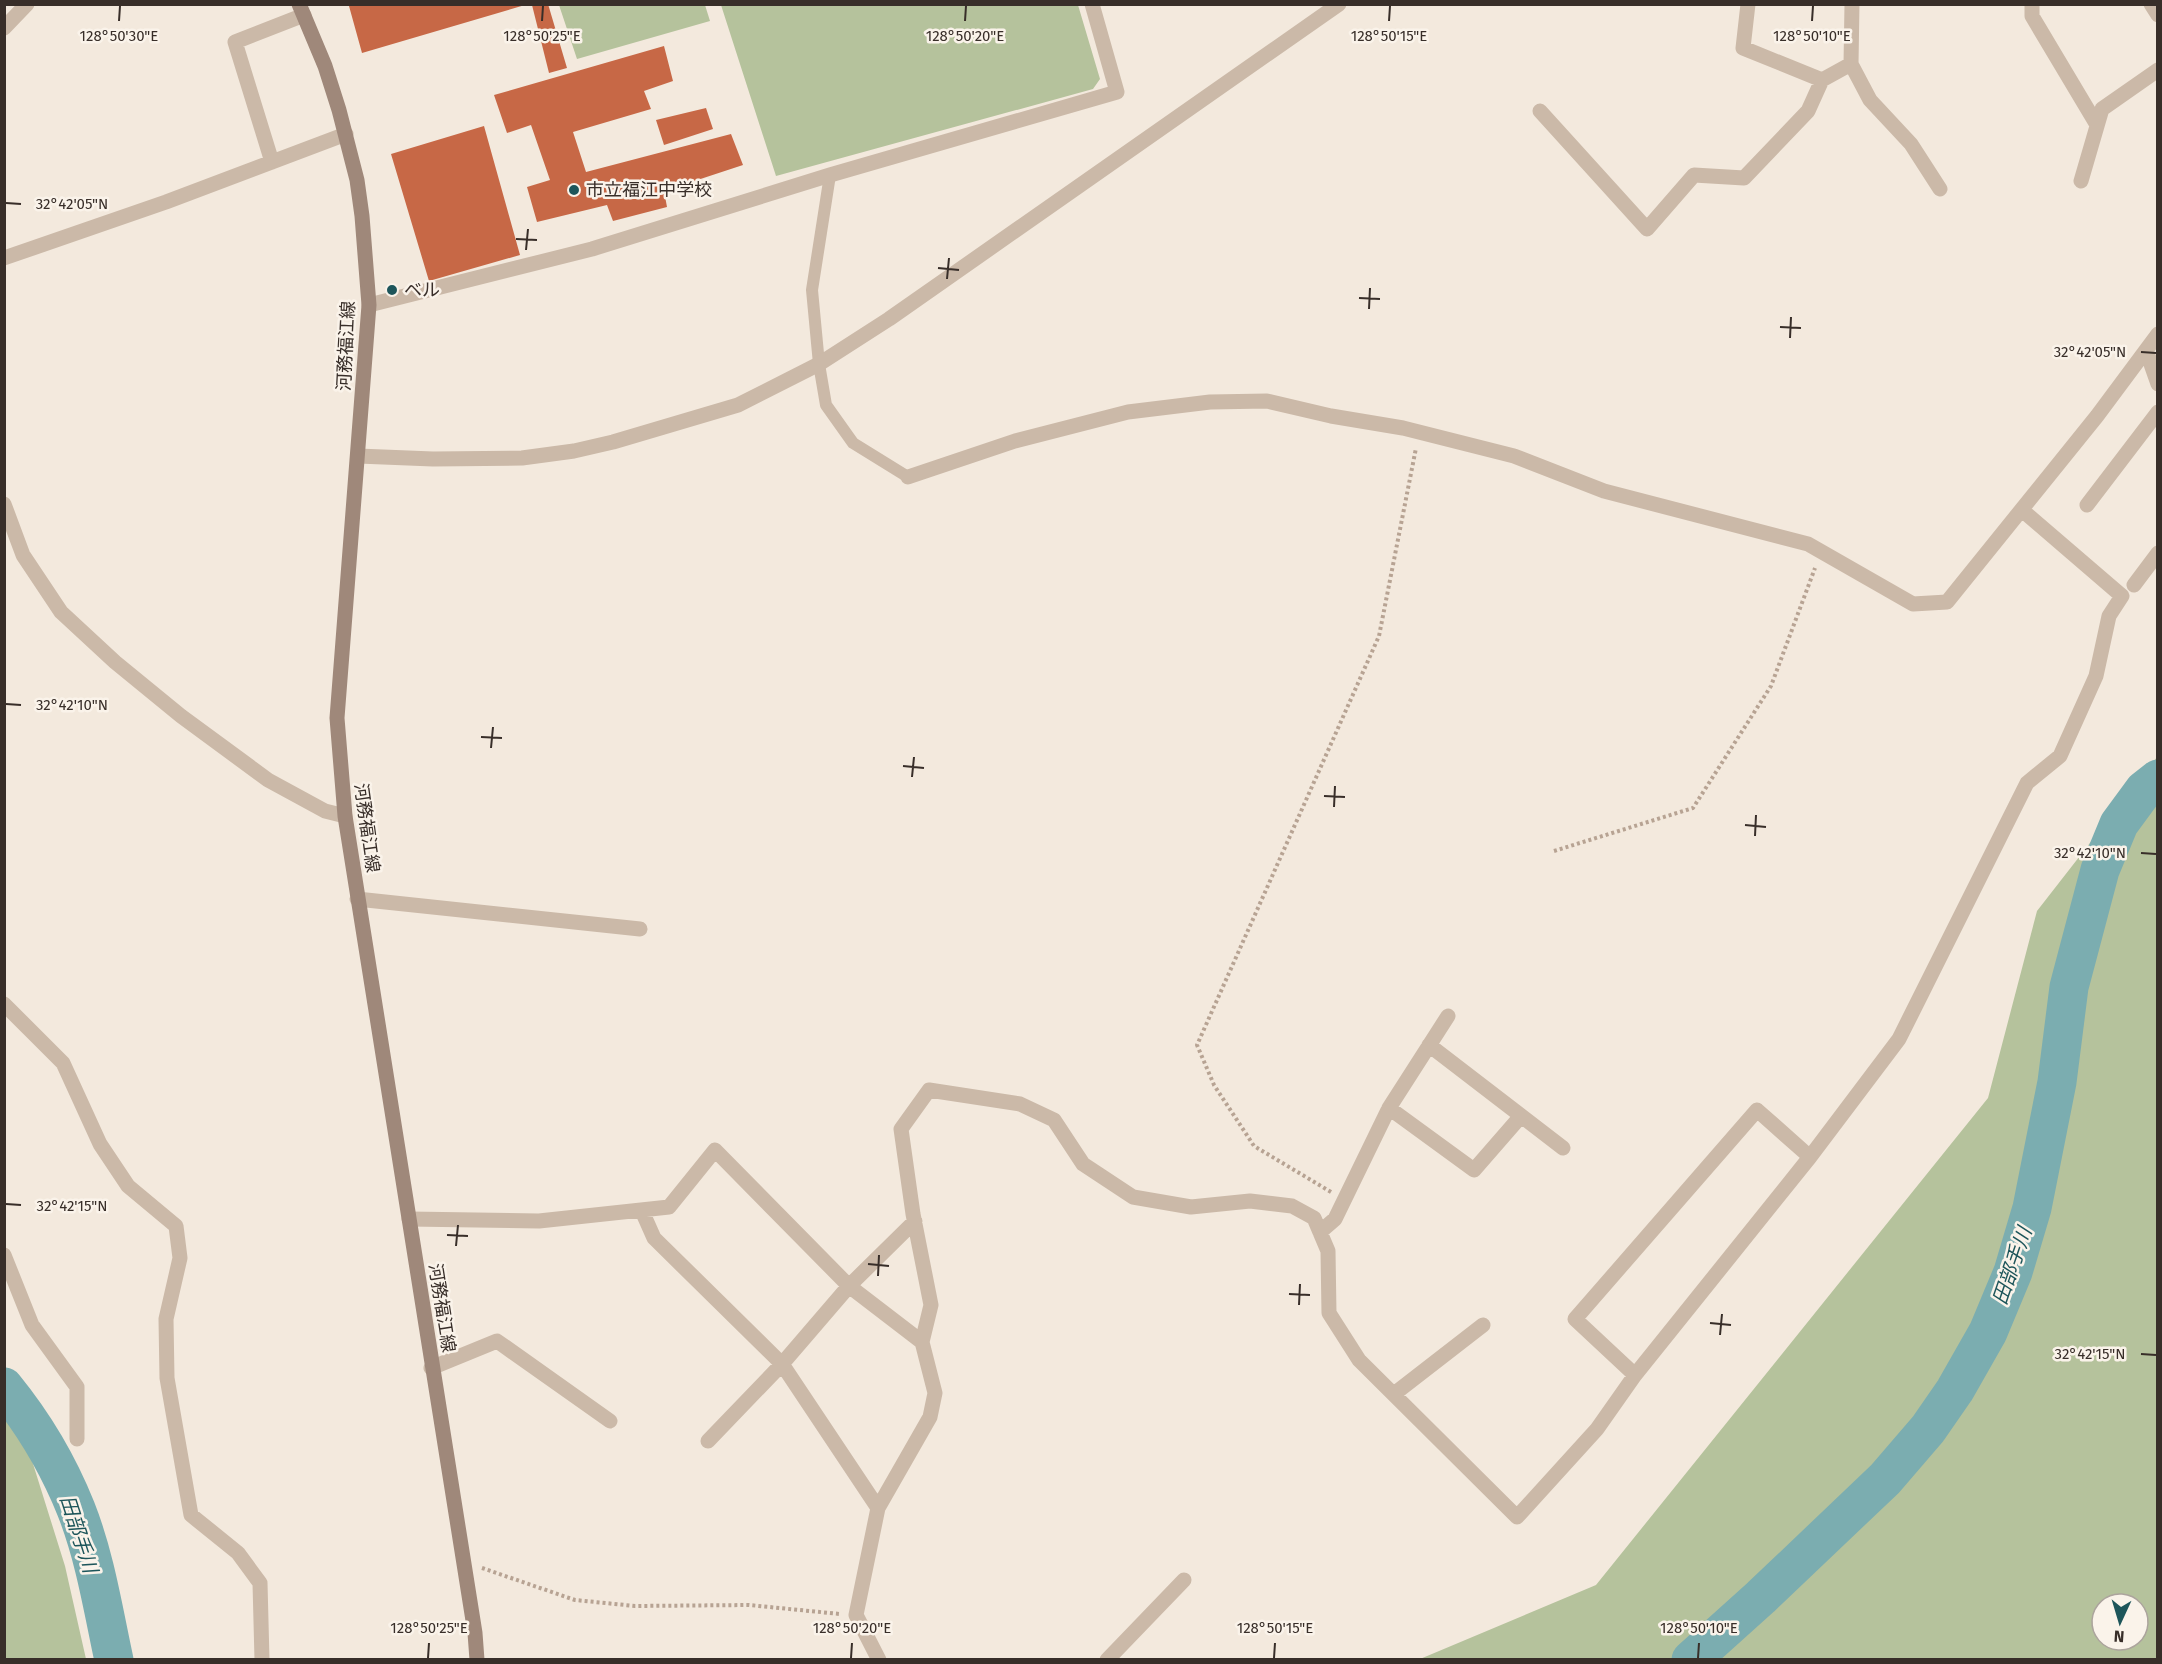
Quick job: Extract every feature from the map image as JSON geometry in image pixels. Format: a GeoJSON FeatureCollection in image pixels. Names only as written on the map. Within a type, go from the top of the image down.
{"type":"FeatureCollection","features":[{"type":"Feature","properties":{"kind":"main road","name":"河務福江線"},"geometry":{"type":"LineString","coordinates":[[302,10],[325,66],[346,134],[357,180],[369,305],[337,718],[345,816],[477,1659]]}},
{"type":"Feature","properties":{"kind":"street"},"geometry":{"type":"LineString","coordinates":[[4,28],[27,4]]}},
{"type":"Feature","properties":{"kind":"street"},"geometry":{"type":"LineString","coordinates":[[369,305],[592,249],[830,175],[1117,92],[1092,4]]}},
{"type":"Feature","properties":{"kind":"street"},"geometry":{"type":"LineString","coordinates":[[358,456],[480,460],[522,458],[574,451],[657,430],[738,405],[819,364],[889,319],[1339,4]]}},
{"type":"Feature","properties":{"kind":"street"},"geometry":{"type":"LineString","coordinates":[[1748,4],[1743,48],[1822,81]]}},
{"type":"Feature","properties":{"kind":"street"},"geometry":{"type":"LineString","coordinates":[[1852,4],[1851,64],[1870,100],[1911,144],[1940,189]]}},
{"type":"Feature","properties":{"kind":"street"},"geometry":{"type":"LineString","coordinates":[[2032,4],[2032,16],[2097,125]]}},
{"type":"Feature","properties":{"kind":"street"},"geometry":{"type":"LineString","coordinates":[[2151,4],[2157,15]]}},
{"type":"Feature","properties":{"kind":"street"},"geometry":{"type":"LineString","coordinates":[[272,162],[235,42],[302,10]]}},
{"type":"Feature","properties":{"kind":"street"},"geometry":{"type":"LineString","coordinates":[[1540,111],[1647,229],[1694,175],[1744,178],[1808,111],[1822,81],[1851,64]]}},
{"type":"Feature","properties":{"kind":"street"},"geometry":{"type":"LineString","coordinates":[[2081,181],[2102,109],[2157,70]]}},
{"type":"Feature","properties":{"kind":"street"},"geometry":{"type":"LineString","coordinates":[[4,258],[166,202],[346,134]]}},
{"type":"Feature","properties":{"kind":"street"},"geometry":{"type":"LineString","coordinates":[[908,477],[1015,441],[1128,412],[1210,402],[1267,401],[1331,416],[1419,432],[1514,456],[1604,491],[1808,544],[1913,604],[1947,602],[2097,416],[2157,334]]}},
{"type":"Feature","properties":{"kind":"street"},"geometry":{"type":"LineString","coordinates":[[2146,350],[2157,384]]}},
{"type":"Feature","properties":{"kind":"street"},"geometry":{"type":"LineString","coordinates":[[2087,505],[2157,412]]}},
{"type":"Feature","properties":{"kind":"street"},"geometry":{"type":"LineString","coordinates":[[4,504],[23,555],[61,612],[115,662],[181,716],[268,780],[325,811],[345,816]]}},
{"type":"Feature","properties":{"kind":"street"},"geometry":{"type":"LineString","coordinates":[[879,1659],[856,1615],[878,1508],[930,1417],[935,1393],[922,1342],[931,1305],[901,1129],[929,1090],[1020,1104],[1054,1120],[1083,1164],[1133,1197],[1191,1207],[1250,1201],[1292,1206],[1314,1218],[1328,1251],[1329,1313],[1359,1360],[1517,1516],[1597,1429],[1635,1375],[1810,1157],[1899,1039],[2027,783],[2060,756],[2096,676],[2109,616],[2122,596],[2022,510]]}},
{"type":"Feature","properties":{"kind":"street"},"geometry":{"type":"LineString","coordinates":[[2134,585],[2157,553]]}},
{"type":"Feature","properties":{"kind":"street"},"geometry":{"type":"LineString","coordinates":[[357,899],[640,929]]}},
{"type":"Feature","properties":{"kind":"street"},"geometry":{"type":"LineString","coordinates":[[4,1004],[63,1063],[100,1144],[128,1186],[176,1226],[180,1258],[166,1319],[167,1378],[191,1515],[238,1552],[260,1583],[262,1659]]}},
{"type":"Feature","properties":{"kind":"street"},"geometry":{"type":"LineString","coordinates":[[1320,1232],[1335,1219],[1389,1108],[1448,1016]]}},
{"type":"Feature","properties":{"kind":"street"},"geometry":{"type":"LineString","coordinates":[[1429,1045],[1563,1148]]}},
{"type":"Feature","properties":{"kind":"street"},"geometry":{"type":"LineString","coordinates":[[1389,1108],[1473,1170],[1521,1116]]}},
{"type":"Feature","properties":{"kind":"street"},"geometry":{"type":"LineString","coordinates":[[1635,1375],[1575,1319],[1757,1110],[1810,1157]]}},
{"type":"Feature","properties":{"kind":"street"},"geometry":{"type":"LineString","coordinates":[[409,1219],[539,1221],[669,1208],[715,1150],[849,1286],[922,1342]]}},
{"type":"Feature","properties":{"kind":"street"},"geometry":{"type":"LineString","coordinates":[[642,1211],[654,1238],[782,1364],[878,1508]]}},
{"type":"Feature","properties":{"kind":"street"},"geometry":{"type":"LineString","coordinates":[[708,1440],[782,1364],[849,1286],[915,1221]]}},
{"type":"Feature","properties":{"kind":"street"},"geometry":{"type":"LineString","coordinates":[[4,1255],[32,1326],[77,1387],[77,1439]]}},
{"type":"Feature","properties":{"kind":"street"},"geometry":{"type":"LineString","coordinates":[[1394,1394],[1484,1325]]}},
{"type":"Feature","properties":{"kind":"street"},"geometry":{"type":"LineString","coordinates":[[431,1368],[497,1341],[610,1421]]}},
{"type":"Feature","properties":{"kind":"street"},"geometry":{"type":"LineString","coordinates":[[1107,1659],[1184,1580]]}},
{"type":"Feature","properties":{"kind":"lane"},"geometry":{"type":"LineString","coordinates":[[830,175],[812,290],[819,364],[826,405],[853,443],[908,477]]}},
{"type":"Feature","properties":{"kind":"path"},"geometry":{"type":"LineString","coordinates":[[1344,1200],[1254,1146],[1214,1085],[1197,1045],[1380,636],[1419,432]]}},
{"type":"Feature","properties":{"kind":"path"},"geometry":{"type":"LineString","coordinates":[[1554,851],[1693,808],[1771,686],[1822,552]]}},
{"type":"Feature","properties":{"kind":"path"},"geometry":{"type":"LineString","coordinates":[[464,1565],[477,1566],[575,1600],[635,1606],[749,1605],[856,1615]]}},
{"type":"Feature","properties":{"kind":"green space"},"geometry":{"type":"Polygon","coordinates":[[[559,5],[705,5],[710,21],[577,59],[559,5]]]}},
{"type":"Feature","properties":{"kind":"green space"},"geometry":{"type":"Polygon","coordinates":[[[721,5],[1078,5],[1100,79],[1093,89],[776,176],[721,5]]]}},
{"type":"Feature","properties":{"kind":"green space"},"geometry":{"type":"Polygon","coordinates":[[[2157,757],[2157,1659],[1420,1659],[1596,1585],[1988,1098],[2037,911],[2157,757]]]}},
{"type":"Feature","properties":{"kind":"green space"},"geometry":{"type":"Polygon","coordinates":[[[5,1418],[29,1451],[65,1566],[86,1659],[5,1659],[5,1418]]]}},
{"type":"Feature","properties":{"kind":"building"},"geometry":{"type":"Polygon","coordinates":[[[354,4],[525,5],[362,53],[349,6],[354,4]]]}},
{"type":"Feature","properties":{"kind":"building"},"geometry":{"type":"Polygon","coordinates":[[[548,4],[567,68],[549,73],[532,5],[548,4]]]}},
{"type":"Feature","properties":{"kind":"building"},"geometry":{"type":"Polygon","coordinates":[[[664,46],[673,81],[644,91],[651,109],[573,132],[586,172],[731,134],[743,165],[664,191],[667,207],[613,221],[607,205],[537,222],[527,187],[550,180],[531,125],[507,133],[494,95],[664,46]]]}},
{"type":"Feature","properties":{"kind":"building"},"geometry":{"type":"Polygon","coordinates":[[[706,108],[713,129],[664,145],[656,120],[706,108]]]}},
{"type":"Feature","properties":{"kind":"building"},"geometry":{"type":"Polygon","coordinates":[[[484,126],[520,255],[429,281],[391,154],[484,126]]]}},
{"type":"Feature","properties":{"kind":"waterway","name":"田部手川"},"geometry":{"type":"LineString","coordinates":[[1691,1660],[1885,1479],[1928,1429],[1955,1390],[1988,1332],[2013,1272],[2032,1208],[2057,1082],[2069,987],[2100,870],[2119,824],[2144,790],[2158,779]]}},
{"type":"Feature","properties":{"kind":"waterway","name":"田部手川"},"geometry":{"type":"LineString","coordinates":[[4,1387],[45,1445],[76,1509],[93,1564],[114,1660]]}},
{"type":"Feature","properties":{"kind":"place","name":"市立福江中学校"},"geometry":{"type":"Point","coordinates":[574,190]}},
{"type":"Feature","properties":{"kind":"place","name":"ベル"},"geometry":{"type":"Point","coordinates":[392,290]}}]}
